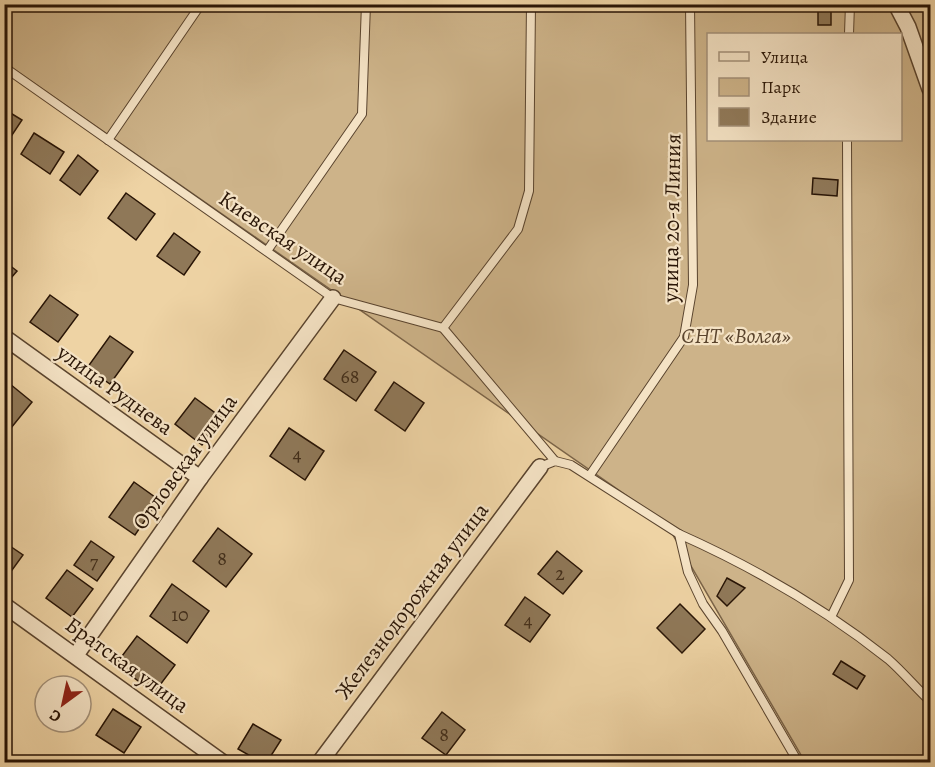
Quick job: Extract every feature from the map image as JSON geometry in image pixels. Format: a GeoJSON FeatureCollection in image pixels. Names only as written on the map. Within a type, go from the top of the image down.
{"type":"FeatureCollection","features":[{"type":"Feature","properties":{"kind":"street"},"geometry":{"type":"LineString","coordinates":[[896,4],[927,66],[930,89]]}},
{"type":"Feature","properties":{"kind":"street","name":"Орловская улица"},"geometry":{"type":"LineString","coordinates":[[76,655],[200,478],[333,298]]}},
{"type":"Feature","properties":{"kind":"street","name":"улица Руднева"},"geometry":{"type":"LineString","coordinates":[[4,338],[200,478]]}},
{"type":"Feature","properties":{"kind":"street","name":"Железнодорожная улица"},"geometry":{"type":"LineString","coordinates":[[320,762],[540,467]]}},
{"type":"Feature","properties":{"kind":"street","name":"Братская улица"},"geometry":{"type":"LineString","coordinates":[[4,604],[222,762]]}},
{"type":"Feature","properties":{"kind":"lane"},"geometry":{"type":"LineString","coordinates":[[108,140],[201,4]]}},
{"type":"Feature","properties":{"kind":"lane"},"geometry":{"type":"LineString","coordinates":[[267,251],[362,114],[366,4]]}},
{"type":"Feature","properties":{"kind":"lane"},"geometry":{"type":"LineString","coordinates":[[531,4],[530,191],[518,229],[443,328],[555,461]]}},
{"type":"Feature","properties":{"kind":"lane","name":"улица 20-я Линия"},"geometry":{"type":"LineString","coordinates":[[590,475],[684,337],[693,285],[690,4]]}},
{"type":"Feature","properties":{"kind":"lane"},"geometry":{"type":"LineString","coordinates":[[849,33],[850,4]]}},
{"type":"Feature","properties":{"kind":"lane","name":"Киевская улица"},"geometry":{"type":"LineString","coordinates":[[4,67],[333,298],[443,328]]}},
{"type":"Feature","properties":{"kind":"lane"},"geometry":{"type":"LineString","coordinates":[[831,617],[849,580],[847,141]]}},
{"type":"Feature","properties":{"kind":"lane"},"geometry":{"type":"LineString","coordinates":[[540,467],[555,461],[571,465],[590,475],[679,534],[757,573],[831,617],[890,660],[930,701]]}},
{"type":"Feature","properties":{"kind":"lane"},"geometry":{"type":"LineString","coordinates":[[679,534],[688,572],[703,604],[723,631],[798,762]]}},
{"type":"Feature","properties":{"kind":"green space","name":"СНТ «Волга»"},"geometry":{"type":"Polygon","coordinates":[[[5,5],[930,5],[930,762],[805,762],[666,523],[5,63],[5,5]]]}},
{"type":"Feature","properties":{"kind":"building"},"geometry":{"type":"Polygon","coordinates":[[[818,4],[840,4],[840,11],[831,11],[831,25],[818,25],[818,4]]]}},
{"type":"Feature","properties":{"kind":"building"},"geometry":{"type":"Polygon","coordinates":[[[4,109],[22,120],[6,144],[4,143],[4,109]]]}},
{"type":"Feature","properties":{"kind":"building"},"geometry":{"type":"Polygon","coordinates":[[[34,133],[64,152],[50,174],[21,154],[34,133]]]}},
{"type":"Feature","properties":{"kind":"building"},"geometry":{"type":"Polygon","coordinates":[[[78,155],[98,171],[80,195],[60,180],[78,155]]]}},
{"type":"Feature","properties":{"kind":"building"},"geometry":{"type":"Polygon","coordinates":[[[813,178],[838,180],[837,196],[812,194],[813,178]]]}},
{"type":"Feature","properties":{"kind":"building"},"geometry":{"type":"Polygon","coordinates":[[[126,193],[155,214],[136,240],[108,218],[126,193]]]}},
{"type":"Feature","properties":{"kind":"building"},"geometry":{"type":"Polygon","coordinates":[[[174,233],[200,252],[184,275],[157,256],[174,233]]]}},
{"type":"Feature","properties":{"kind":"building"},"geometry":{"type":"Polygon","coordinates":[[[4,261],[17,271],[4,286],[4,261]]]}},
{"type":"Feature","properties":{"kind":"building"},"geometry":{"type":"Polygon","coordinates":[[[50,295],[78,315],[58,342],[30,322],[50,295]]]}},
{"type":"Feature","properties":{"kind":"building"},"geometry":{"type":"Polygon","coordinates":[[[110,336],[133,352],[110,384],[87,368],[110,336]]]}},
{"type":"Feature","properties":{"kind":"building"},"geometry":{"type":"Polygon","coordinates":[[[344,350],[376,372],[356,401],[324,379],[344,350]]]}},
{"type":"Feature","properties":{"kind":"building"},"geometry":{"type":"Polygon","coordinates":[[[394,382],[424,403],[405,431],[375,410],[394,382]]]}},
{"type":"Feature","properties":{"kind":"building"},"geometry":{"type":"Polygon","coordinates":[[[10,384],[32,402],[11,428],[4,423],[4,390],[10,384]]]}},
{"type":"Feature","properties":{"kind":"building"},"geometry":{"type":"Polygon","coordinates":[[[195,398],[222,418],[202,445],[175,424],[195,398]]]}},
{"type":"Feature","properties":{"kind":"building"},"geometry":{"type":"Polygon","coordinates":[[[289,428],[324,451],[305,480],[270,456],[289,428]]]}},
{"type":"Feature","properties":{"kind":"building"},"geometry":{"type":"Polygon","coordinates":[[[134,482],[159,500],[135,535],[109,517],[134,482]]]}},
{"type":"Feature","properties":{"kind":"building"},"geometry":{"type":"Polygon","coordinates":[[[218,528],[252,554],[226,587],[193,561],[218,528]]]}},
{"type":"Feature","properties":{"kind":"building"},"geometry":{"type":"Polygon","coordinates":[[[91,541],[114,557],[97,581],[74,565],[91,541]]]}},
{"type":"Feature","properties":{"kind":"building"},"geometry":{"type":"Polygon","coordinates":[[[4,542],[23,555],[7,577],[4,575],[4,542]]]}},
{"type":"Feature","properties":{"kind":"building"},"geometry":{"type":"Polygon","coordinates":[[[557,551],[582,571],[563,594],[538,574],[557,551]]]}},
{"type":"Feature","properties":{"kind":"building"},"geometry":{"type":"Polygon","coordinates":[[[67,570],[93,589],[72,617],[46,598],[67,570]]]}},
{"type":"Feature","properties":{"kind":"building"},"geometry":{"type":"Polygon","coordinates":[[[727,578],[745,588],[727,606],[717,596],[727,578]]]}},
{"type":"Feature","properties":{"kind":"building"},"geometry":{"type":"Polygon","coordinates":[[[172,584],[209,611],[187,643],[150,616],[172,584]]]}},
{"type":"Feature","properties":{"kind":"building"},"geometry":{"type":"Polygon","coordinates":[[[525,597],[550,615],[530,642],[505,625],[525,597]]]}},
{"type":"Feature","properties":{"kind":"building"},"geometry":{"type":"Polygon","coordinates":[[[680,604],[705,629],[682,653],[657,628],[680,604]]]}},
{"type":"Feature","properties":{"kind":"building"},"geometry":{"type":"Polygon","coordinates":[[[137,636],[175,665],[154,693],[116,664],[137,636]]]}},
{"type":"Feature","properties":{"kind":"building"},"geometry":{"type":"Polygon","coordinates":[[[841,661],[865,676],[857,689],[833,674],[841,661]]]}},
{"type":"Feature","properties":{"kind":"building"},"geometry":{"type":"Polygon","coordinates":[[[113,709],[141,727],[124,753],[96,735],[113,709]]]}},
{"type":"Feature","properties":{"kind":"building"},"geometry":{"type":"Polygon","coordinates":[[[442,712],[465,730],[446,755],[422,738],[442,712]]]}},
{"type":"Feature","properties":{"kind":"building"},"geometry":{"type":"Polygon","coordinates":[[[253,724],[281,740],[267,762],[261,762],[238,749],[253,724]]]}}]}
